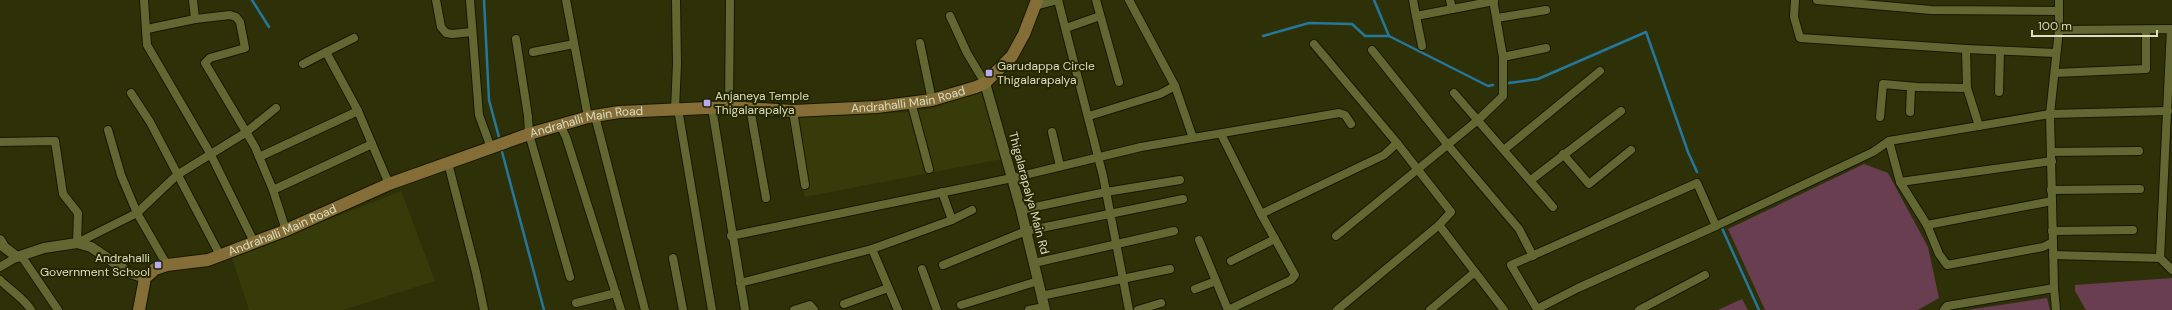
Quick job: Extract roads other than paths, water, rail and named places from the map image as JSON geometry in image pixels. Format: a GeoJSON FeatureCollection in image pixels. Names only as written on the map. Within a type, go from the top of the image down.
{"type":"FeatureCollection","features":[{"type":"Feature","properties":{"kind":"main road","name":"Andrahalli Main Road"},"geometry":{"type":"LineString","coordinates":[[145,278],[155,270],[167,265],[208,260],[284,231],[389,184],[497,145],[529,134],[592,117],[619,112],[729,107],[793,111],[877,108],[932,100],[985,83],[1012,56],[1024,34],[1036,3]]}},
{"type":"Feature","properties":{"kind":"main road"},"geometry":{"type":"LineString","coordinates":[[139,310],[145,278]]}},
{"type":"Feature","properties":{"kind":"street"},"geometry":{"type":"LineString","coordinates":[[144,0],[147,45],[210,153],[254,242]]}},
{"type":"Feature","properties":{"kind":"street"},"geometry":{"type":"LineString","coordinates":[[193,0],[195,19]]}},
{"type":"Feature","properties":{"kind":"street"},"geometry":{"type":"LineString","coordinates":[[436,0],[441,27],[446,33],[452,34],[472,32]]}},
{"type":"Feature","properties":{"kind":"street"},"geometry":{"type":"LineString","coordinates":[[470,0],[479,115],[497,145]]}},
{"type":"Feature","properties":{"kind":"street"},"geometry":{"type":"LineString","coordinates":[[566,0],[574,44],[592,117],[645,310]]}},
{"type":"Feature","properties":{"kind":"street"},"geometry":{"type":"LineString","coordinates":[[676,0],[677,109],[712,310]]}},
{"type":"Feature","properties":{"kind":"street"},"geometry":{"type":"LineString","coordinates":[[729,107],[730,0]]}},
{"type":"Feature","properties":{"kind":"street"},"geometry":{"type":"LineString","coordinates":[[1036,3],[1058,0],[1089,116],[1111,214],[1129,310]]}},
{"type":"Feature","properties":{"kind":"street"},"geometry":{"type":"LineString","coordinates":[[1096,0],[1119,82]]}},
{"type":"Feature","properties":{"kind":"street"},"geometry":{"type":"LineString","coordinates":[[1129,0],[1175,86],[1193,138]]}},
{"type":"Feature","properties":{"kind":"street"},"geometry":{"type":"LineString","coordinates":[[1413,0],[1422,46]]}},
{"type":"Feature","properties":{"kind":"street"},"geometry":{"type":"LineString","coordinates":[[1450,0],[1452,9]]}},
{"type":"Feature","properties":{"kind":"street"},"geometry":{"type":"LineString","coordinates":[[1795,0],[1794,17],[1800,38],[2000,51],[2056,53]]}},
{"type":"Feature","properties":{"kind":"street"},"geometry":{"type":"LineString","coordinates":[[1816,0],[1931,10],[2059,11]]}},
{"type":"Feature","properties":{"kind":"street"},"geometry":{"type":"LineString","coordinates":[[2056,310],[2052,231],[2052,157],[2050,114],[2059,30],[2059,0]]}},
{"type":"Feature","properties":{"kind":"street"},"geometry":{"type":"LineString","coordinates":[[1336,236],[1478,120],[1503,96],[1503,57],[1493,1],[1416,16]]}},
{"type":"Feature","properties":{"kind":"street"},"geometry":{"type":"LineString","coordinates":[[1497,18],[1546,10]]}},
{"type":"Feature","properties":{"kind":"street"},"geometry":{"type":"LineString","coordinates":[[147,29],[195,19],[230,15],[236,16],[240,22],[244,48],[210,58],[205,63],[259,157],[284,224],[284,231]]}},
{"type":"Feature","properties":{"kind":"street"},"geometry":{"type":"LineString","coordinates":[[950,16],[967,53],[985,83]]}},
{"type":"Feature","properties":{"kind":"street"},"geometry":{"type":"LineString","coordinates":[[1066,28],[1100,16]]}},
{"type":"Feature","properties":{"kind":"street"},"geometry":{"type":"LineString","coordinates":[[2059,30],[2171,29],[2160,258]]}},
{"type":"Feature","properties":{"kind":"street"},"geometry":{"type":"LineString","coordinates":[[2055,73],[2146,69],[2146,30]]}},
{"type":"Feature","properties":{"kind":"street"},"geometry":{"type":"LineString","coordinates":[[303,64],[354,38]]}},
{"type":"Feature","properties":{"kind":"street"},"geometry":{"type":"LineString","coordinates":[[516,39],[528,116],[529,134],[570,277]]}},
{"type":"Feature","properties":{"kind":"street"},"geometry":{"type":"LineString","coordinates":[[920,43],[932,100]]}},
{"type":"Feature","properties":{"kind":"street"},"geometry":{"type":"LineString","coordinates":[[533,52],[574,44]]}},
{"type":"Feature","properties":{"kind":"street"},"geometry":{"type":"LineString","coordinates":[[1314,44],[1397,143],[1451,212],[1439,225],[1337,310]]}},
{"type":"Feature","properties":{"kind":"street"},"geometry":{"type":"LineString","coordinates":[[1503,57],[1546,48]]}},
{"type":"Feature","properties":{"kind":"street"},"geometry":{"type":"LineString","coordinates":[[1966,49],[1967,88],[1979,126]]}},
{"type":"Feature","properties":{"kind":"street"},"geometry":{"type":"LineString","coordinates":[[1372,50],[1447,144],[1519,230],[1533,256]]}},
{"type":"Feature","properties":{"kind":"street"},"geometry":{"type":"LineString","coordinates":[[1998,92],[2000,51]]}},
{"type":"Feature","properties":{"kind":"street"},"geometry":{"type":"LineString","coordinates":[[326,52],[358,111],[389,184]]}},
{"type":"Feature","properties":{"kind":"street"},"geometry":{"type":"LineString","coordinates":[[1505,149],[1600,71]]}},
{"type":"Feature","properties":{"kind":"street","name":"Thigalarapalya Main Rd"},"geometry":{"type":"LineString","coordinates":[[985,83],[1021,210],[1044,308]]}},
{"type":"Feature","properties":{"kind":"street"},"geometry":{"type":"LineString","coordinates":[[1880,117],[1883,84],[1911,87],[1967,88]]}},
{"type":"Feature","properties":{"kind":"street"},"geometry":{"type":"LineString","coordinates":[[1089,116],[1160,94],[1175,86]]}},
{"type":"Feature","properties":{"kind":"street"},"geometry":{"type":"LineString","coordinates":[[1910,112],[1911,87]]}},
{"type":"Feature","properties":{"kind":"street"},"geometry":{"type":"LineString","coordinates":[[131,92],[150,122],[220,255]]}},
{"type":"Feature","properties":{"kind":"street"},"geometry":{"type":"LineString","coordinates":[[1454,93],[1505,149],[1554,207]]}},
{"type":"Feature","properties":{"kind":"street"},"geometry":{"type":"LineString","coordinates":[[911,102],[929,169]]}},
{"type":"Feature","properties":{"kind":"street"},"geometry":{"type":"LineString","coordinates":[[0,267],[19,257],[44,248],[77,243],[137,213],[177,175],[210,153],[246,133],[276,108]]}},
{"type":"Feature","properties":{"kind":"street"},"geometry":{"type":"LineString","coordinates":[[712,108],[745,310]]}},
{"type":"Feature","properties":{"kind":"street"},"geometry":{"type":"LineString","coordinates":[[750,108],[766,198]]}},
{"type":"Feature","properties":{"kind":"street"},"geometry":{"type":"LineString","coordinates":[[259,157],[358,111]]}},
{"type":"Feature","properties":{"kind":"street"},"geometry":{"type":"LineString","coordinates":[[793,111],[804,185]]}},
{"type":"Feature","properties":{"kind":"street"},"geometry":{"type":"LineString","coordinates":[[1530,180],[1621,111]]}},
{"type":"Feature","properties":{"kind":"street"},"geometry":{"type":"LineString","coordinates":[[1716,226],[1697,183],[1511,265],[1537,310],[1578,288],[1716,226],[1873,152],[1888,141],[2050,114],[2168,111]]}},
{"type":"Feature","properties":{"kind":"street"},"geometry":{"type":"LineString","coordinates":[[732,236],[1012,178],[1098,156],[1193,138],[1339,113],[1345,115],[1351,124]]}},
{"type":"Feature","properties":{"kind":"street"},"geometry":{"type":"LineString","coordinates":[[560,125],[566,137],[622,310]]}},
{"type":"Feature","properties":{"kind":"street"},"geometry":{"type":"LineString","coordinates":[[108,130],[122,175],[137,213],[167,265]]}},
{"type":"Feature","properties":{"kind":"street"},"geometry":{"type":"LineString","coordinates":[[1052,132],[1060,166]]}},
{"type":"Feature","properties":{"kind":"street"},"geometry":{"type":"LineString","coordinates":[[1199,240],[1228,310],[1291,280],[1295,275],[1261,214],[1221,134]]}},
{"type":"Feature","properties":{"kind":"street"},"geometry":{"type":"LineString","coordinates":[[1888,141],[1900,182],[1927,225],[1939,254],[1947,265],[2043,247],[2053,242]]}},
{"type":"Feature","properties":{"kind":"street"},"geometry":{"type":"LineString","coordinates":[[0,142],[55,142],[63,194],[78,213],[77,243]]}},
{"type":"Feature","properties":{"kind":"street"},"geometry":{"type":"LineString","coordinates":[[1261,214],[1384,155],[1397,143]]}},
{"type":"Feature","properties":{"kind":"street"},"geometry":{"type":"LineString","coordinates":[[272,190],[372,144]]}},
{"type":"Feature","properties":{"kind":"street"},"geometry":{"type":"LineString","coordinates":[[1563,154],[1589,184],[1631,150]]}},
{"type":"Feature","properties":{"kind":"street"},"geometry":{"type":"LineString","coordinates":[[1900,182],[2052,157],[2139,151]]}},
{"type":"Feature","properties":{"kind":"street"},"geometry":{"type":"LineString","coordinates":[[448,163],[476,272],[484,310]]}},
{"type":"Feature","properties":{"kind":"street"},"geometry":{"type":"LineString","coordinates":[[1021,210],[1106,192],[1180,180]]}},
{"type":"Feature","properties":{"kind":"street"},"geometry":{"type":"LineString","coordinates":[[2051,190],[2140,189]]}},
{"type":"Feature","properties":{"kind":"street"},"geometry":{"type":"LineString","coordinates":[[942,192],[952,220]]}},
{"type":"Feature","properties":{"kind":"street"},"geometry":{"type":"LineString","coordinates":[[943,265],[1026,231],[1183,199]]}},
{"type":"Feature","properties":{"kind":"street"},"geometry":{"type":"LineString","coordinates":[[1927,225],[2052,201]]}},
{"type":"Feature","properties":{"kind":"street"},"geometry":{"type":"LineString","coordinates":[[740,283],[872,249],[952,220],[972,210]]}},
{"type":"Feature","properties":{"kind":"street"},"geometry":{"type":"LineString","coordinates":[[1439,225],[1475,272],[1500,309]]}},
{"type":"Feature","properties":{"kind":"street"},"geometry":{"type":"LineString","coordinates":[[2052,231],[2133,230]]}},
{"type":"Feature","properties":{"kind":"street"},"geometry":{"type":"LineString","coordinates":[[1034,263],[1174,231]]}},
{"type":"Feature","properties":{"kind":"street"},"geometry":{"type":"LineString","coordinates":[[1231,261],[1275,239]]}},
{"type":"Feature","properties":{"kind":"street"},"geometry":{"type":"LineString","coordinates":[[0,240],[4,247],[19,257],[58,310]]}},
{"type":"Feature","properties":{"kind":"street"},"geometry":{"type":"LineString","coordinates":[[77,243],[91,247],[128,272],[145,278]]}},
{"type":"Feature","properties":{"kind":"street"},"geometry":{"type":"LineString","coordinates":[[872,249],[898,310]]}},
{"type":"Feature","properties":{"kind":"street"},"geometry":{"type":"LineString","coordinates":[[2053,255],[2160,258],[2172,270]]}},
{"type":"Feature","properties":{"kind":"street"},"geometry":{"type":"LineString","coordinates":[[673,258],[683,310]]}},
{"type":"Feature","properties":{"kind":"street"},"geometry":{"type":"LineString","coordinates":[[922,269],[937,310]]}},
{"type":"Feature","properties":{"kind":"street"},"geometry":{"type":"LineString","coordinates":[[1041,296],[1124,280],[1170,269]]}},
{"type":"Feature","properties":{"kind":"street"},"geometry":{"type":"LineString","coordinates":[[1430,310],[1475,272]]}},
{"type":"Feature","properties":{"kind":"street"},"geometry":{"type":"LineString","coordinates":[[1639,310],[1705,275]]}},
{"type":"Feature","properties":{"kind":"street"},"geometry":{"type":"LineString","coordinates":[[0,280],[14,294],[26,301],[31,310]]}},
{"type":"Feature","properties":{"kind":"street"},"geometry":{"type":"LineString","coordinates":[[1195,289],[1216,280]]}},
{"type":"Feature","properties":{"kind":"street"},"geometry":{"type":"LineString","coordinates":[[961,305],[1038,281]]}},
{"type":"Feature","properties":{"kind":"street"},"geometry":{"type":"LineString","coordinates":[[844,304],[888,288]]}},
{"type":"Feature","properties":{"kind":"street"},"geometry":{"type":"LineString","coordinates":[[1944,310],[1947,306],[2054,288]]}},
{"type":"Feature","properties":{"kind":"street"},"geometry":{"type":"LineString","coordinates":[[576,303],[616,294]]}},
{"type":"Feature","properties":{"kind":"street"},"geometry":{"type":"LineString","coordinates":[[1138,310],[1161,303]]}},
{"type":"Feature","properties":{"kind":"street"},"geometry":{"type":"LineString","coordinates":[[794,310],[810,305],[814,310]]}},
{"type":"Feature","properties":{"kind":"street"},"geometry":{"type":"LineString","coordinates":[[1029,310],[1044,308]]}},
{"type":"Feature","properties":{"kind":"waterway"},"geometry":{"type":"LineString","coordinates":[[252,0],[269,27]]}},
{"type":"Feature","properties":{"kind":"waterway"},"geometry":{"type":"LineString","coordinates":[[484,0],[489,100],[500,141]]}},
{"type":"Feature","properties":{"kind":"waterway"},"geometry":{"type":"LineString","coordinates":[[1374,0],[1389,36]]}},
{"type":"Feature","properties":{"kind":"waterway"},"geometry":{"type":"LineString","coordinates":[[1263,36],[1309,23],[1352,24],[1365,36],[1389,36],[1488,86],[1493,85]]}},
{"type":"Feature","properties":{"kind":"waterway"},"geometry":{"type":"LineString","coordinates":[[1509,83],[1538,79],[1646,32],[1688,152],[1697,172]]}},
{"type":"Feature","properties":{"kind":"waterway"},"geometry":{"type":"LineString","coordinates":[[501,148],[544,310]]}},
{"type":"Feature","properties":{"kind":"waterway"},"geometry":{"type":"LineString","coordinates":[[1721,226],[1759,310]]}},
{"type":"Feature","properties":{"kind":"place","name":"Garudappa Circle Thigalarapalya"},"geometry":{"type":"Point","coordinates":[989,73]}},
{"type":"Feature","properties":{"kind":"place","name":"Anjaneya Temple Thigalarapalya"},"geometry":{"type":"Point","coordinates":[707,103]}},
{"type":"Feature","properties":{"kind":"place","name":"Andrahalli Government School"},"geometry":{"type":"Point","coordinates":[158,265]}}]}
